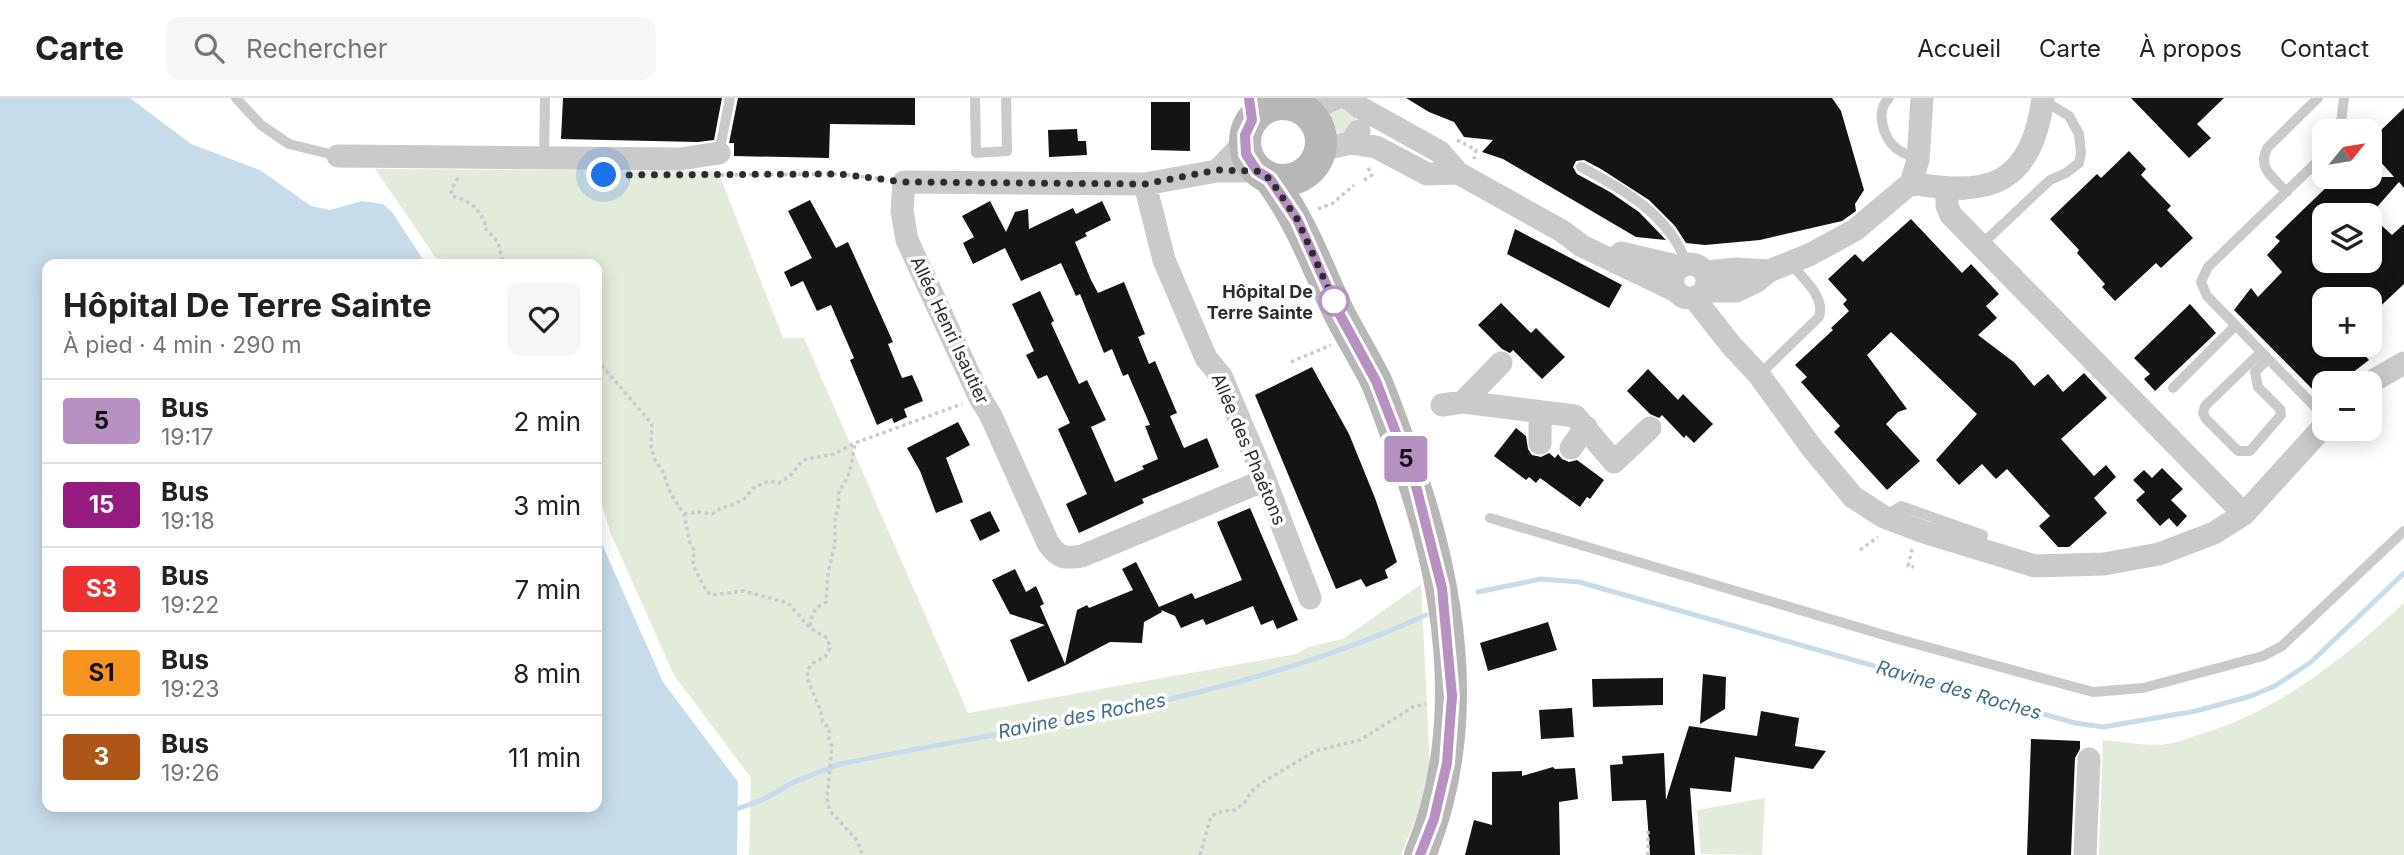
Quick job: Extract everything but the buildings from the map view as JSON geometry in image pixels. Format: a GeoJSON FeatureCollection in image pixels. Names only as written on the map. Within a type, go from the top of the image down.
{"type":"FeatureCollection","features":[{"type":"Feature","properties":{"kind":"main road"},"geometry":{"type":"LineString","coordinates":[[1376,381],[1368,347],[1315,211],[1314,161],[1318,129],[1291,105],[1266,107],[1254,142],[1297,219],[1339,313],[1376,381],[1415,482],[1442,588],[1452,696],[1447,763],[1434,819],[1420,855]]}},
{"type":"Feature","properties":{"kind":"main road"},"geometry":{"type":"LineString","coordinates":[[1254,142],[1283,181],[1296,178],[1314,161]]}},
{"type":"Feature","properties":{"kind":"street"},"geometry":{"type":"LineString","coordinates":[[1291,105],[1351,101],[1440,152],[1458,173],[1562,231],[1691,280],[1737,270],[1779,267],[1809,255],[1854,230],[1911,183],[1918,160],[1922,98]]}},
{"type":"Feature","properties":{"kind":"street"},"geometry":{"type":"LineString","coordinates":[[1911,183],[1947,190],[1982,188],[2002,179],[2024,159],[2036,136],[2043,99]]}},
{"type":"Feature","properties":{"kind":"street"},"geometry":{"type":"LineString","coordinates":[[1314,161],[1351,143],[1364,121],[1351,101]]}},
{"type":"Feature","properties":{"kind":"street"},"geometry":{"type":"LineString","coordinates":[[904,182],[1145,184],[1217,170],[1254,142]]}},
{"type":"Feature","properties":{"kind":"street"},"geometry":{"type":"LineString","coordinates":[[1351,143],[1376,147],[1423,173],[1458,173]]}},
{"type":"Feature","properties":{"kind":"street"},"geometry":{"type":"LineString","coordinates":[[338,156],[680,159],[719,164]]}},
{"type":"Feature","properties":{"kind":"street","name":"Allée Henri Isautier"},"geometry":{"type":"LineString","coordinates":[[904,182],[902,211],[907,240],[979,398],[991,416],[1048,543],[1056,554],[1066,559],[1082,556],[1265,480]]}},
{"type":"Feature","properties":{"kind":"street","name":"Allée des Phaétons"},"geometry":{"type":"LineString","coordinates":[[1145,184],[1164,260],[1206,358],[1221,376],[1265,480],[1310,598]]}},
{"type":"Feature","properties":{"kind":"street"},"geometry":{"type":"LineString","coordinates":[[1947,190],[1947,206],[1951,215],[2244,514]]}},
{"type":"Feature","properties":{"kind":"street"},"geometry":{"type":"LineString","coordinates":[[1691,280],[1731,345],[1759,375],[1812,448],[1853,497],[1884,517],[2035,566],[2105,564],[2159,554],[2214,533],[2244,514],[2312,439]]}},
{"type":"Feature","properties":{"kind":"street"},"geometry":{"type":"LineString","coordinates":[[1501,363],[1452,404],[1575,416],[1614,462],[1650,428]]}},
{"type":"Feature","properties":{"kind":"street"},"geometry":{"type":"LineString","coordinates":[[2382,376],[2404,363]]}},
{"type":"Feature","properties":{"kind":"street"},"geometry":{"type":"LineString","coordinates":[[1540,412],[1540,443]]}},
{"type":"Feature","properties":{"kind":"street"},"geometry":{"type":"LineString","coordinates":[[1571,448],[1586,428]]}},
{"type":"Feature","properties":{"kind":"street"},"geometry":{"type":"LineString","coordinates":[[2085,855],[2089,759]]}},
{"type":"Feature","properties":{"kind":"lane"},"geometry":{"type":"LineString","coordinates":[[236,98],[261,125],[289,144],[338,156]]}},
{"type":"Feature","properties":{"kind":"lane"},"geometry":{"type":"LineString","coordinates":[[544,158],[545,98]]}},
{"type":"Feature","properties":{"kind":"lane"},"geometry":{"type":"LineString","coordinates":[[719,164],[730,98]]}},
{"type":"Feature","properties":{"kind":"lane"},"geometry":{"type":"LineString","coordinates":[[975,98],[976,153],[1007,151],[1006,98]]}},
{"type":"Feature","properties":{"kind":"lane"},"geometry":{"type":"LineString","coordinates":[[1889,98],[1880,115],[1886,133],[1895,148],[1918,160]]}},
{"type":"Feature","properties":{"kind":"lane"},"geometry":{"type":"LineString","coordinates":[[2287,192],[2264,166],[2264,155],[2268,146],[2318,98]]}},
{"type":"Feature","properties":{"kind":"lane"},"geometry":{"type":"LineString","coordinates":[[2341,119],[2344,98]]}},
{"type":"Feature","properties":{"kind":"lane"},"geometry":{"type":"LineString","coordinates":[[1981,245],[2050,180],[2079,163],[2079,134],[2069,116],[2043,99]]}},
{"type":"Feature","properties":{"kind":"lane"},"geometry":{"type":"LineString","coordinates":[[1581,167],[1625,190],[1663,223],[1680,245],[1691,280]]}},
{"type":"Feature","properties":{"kind":"lane"},"geometry":{"type":"LineString","coordinates":[[2312,167],[2208,267],[2200,282],[2207,296],[2312,404]]}},
{"type":"Feature","properties":{"kind":"lane"},"geometry":{"type":"LineString","coordinates":[[1759,375],[1819,317],[1822,309],[1820,300],[1779,267]]}},
{"type":"Feature","properties":{"kind":"lane"},"geometry":{"type":"LineString","coordinates":[[2173,388],[2235,326]]}},
{"type":"Feature","properties":{"kind":"lane"},"geometry":{"type":"LineString","coordinates":[[2250,370],[2258,387],[2280,409],[2281,415],[2250,451],[2245,453],[2238,451],[2206,419],[2203,412],[2206,406],[2264,356]]}},
{"type":"Feature","properties":{"kind":"lane"},"geometry":{"type":"LineString","coordinates":[[1490,518],[1894,638],[2093,692],[2143,688],[2263,656],[2282,646],[2298,632],[2404,531]]}},
{"type":"Feature","properties":{"kind":"path"},"geometry":{"type":"LineString","coordinates":[[719,164],[904,182]]}},
{"type":"Feature","properties":{"kind":"path"},"geometry":{"type":"LineString","coordinates":[[464,176],[456,178],[451,190],[452,196],[472,203],[480,212],[484,227],[498,242],[502,259]]}},
{"type":"Feature","properties":{"kind":"path"},"geometry":{"type":"LineString","coordinates":[[1315,211],[1333,203],[1354,185]]}},
{"type":"Feature","properties":{"kind":"path"},"geometry":{"type":"LineString","coordinates":[[1291,362],[1352,336]]}},
{"type":"Feature","properties":{"kind":"path"},"geometry":{"type":"LineString","coordinates":[[602,365],[609,377],[652,424],[651,448],[671,494],[684,514],[694,550],[693,565],[707,592],[712,595],[744,591],[788,603],[810,628],[827,638],[830,648],[825,657],[808,669],[807,678],[823,723],[829,729],[832,746],[827,799],[830,811],[856,839],[863,855]]}},
{"type":"Feature","properties":{"kind":"path"},"geometry":{"type":"LineString","coordinates":[[684,514],[712,514],[744,499],[752,488],[769,481],[779,483],[790,476],[803,460],[834,454],[855,443],[979,398]]}},
{"type":"Feature","properties":{"kind":"path"},"geometry":{"type":"LineString","coordinates":[[810,628],[812,613],[826,602],[828,596],[828,573],[835,544],[835,515],[838,510],[839,489],[846,484],[855,443]]}},
{"type":"Feature","properties":{"kind":"path"},"geometry":{"type":"LineString","coordinates":[[1200,855],[1212,816],[1222,810],[1235,810],[1263,782],[1315,751],[1360,740],[1412,707],[1438,701]]}},
{"type":"Feature","properties":{"kind":"path"},"geometry":{"type":"LineString","coordinates":[[1647,855],[1648,831]]}},
{"type":"Feature","properties":{"kind":"green space"},"geometry":{"type":"Polygon","coordinates":[[[1339,105],[1355,116],[1356,121],[1351,132],[1334,138],[1323,112],[1339,105]]]}},
{"type":"Feature","properties":{"kind":"green space"},"geometry":{"type":"Polygon","coordinates":[[[375,169],[718,171],[783,338],[804,338],[968,713],[1296,654],[1308,647],[1343,639],[1421,584],[1430,768],[1418,813],[1401,855],[749,855],[751,778],[674,675],[611,534],[602,505],[602,259],[437,259],[375,169]]]}},
{"type":"Feature","properties":{"kind":"green space"},"geometry":{"type":"Polygon","coordinates":[[[2404,603],[2404,855],[2099,855],[2103,740],[2151,745],[2171,743],[2227,725],[2256,712],[2283,698],[2334,663],[2404,603]]]}},
{"type":"Feature","properties":{"kind":"green space"},"geometry":{"type":"Polygon","coordinates":[[[1765,798],[1762,855],[1701,854],[1697,810],[1765,798]]]}},
{"type":"Feature","properties":{"kind":"water"},"geometry":{"type":"Polygon","coordinates":[[[0,98],[130,98],[191,144],[260,170],[311,206],[330,210],[362,201],[383,204],[392,212],[423,259],[42,259],[42,812],[602,812],[602,544],[663,682],[738,782],[737,855],[0,855],[0,98]]]}},
{"type":"Feature","properties":{"kind":"waterway","name":"Ravine des Roches"},"geometry":{"type":"LineString","coordinates":[[1478,592],[1541,579],[1579,582],[2075,723],[2103,727],[2196,711],[2251,696],[2275,686],[2311,662],[2404,573]]}},
{"type":"Feature","properties":{"kind":"waterway","name":"Ravine des Roches"},"geometry":{"type":"LineString","coordinates":[[737,809],[840,764],[1064,722],[1211,689],[1284,669],[1356,644],[1426,615]]}},
{"type":"Feature","properties":{"kind":"bus line","name":"5"},"geometry":{"type":"LineString","coordinates":[[1249,98],[1252,120],[1245,135],[1246,154],[1257,171],[1270,179],[1297,219],[1339,313],[1376,381],[1415,482],[1442,588],[1452,696],[1447,763],[1434,819],[1420,855]]}},
{"type":"Feature","properties":{"kind":"place","name":"Hôpital De Terre Sainte"},"geometry":{"type":"Point","coordinates":[1334,301]}},
{"type":"Feature","properties":{"kind":"route"},"geometry":{"type":"LineString","coordinates":[[604,175],[840,174],[904,182],[1145,184],[1217,170],[1257,171],[1270,179],[1297,219],[1334,301]]}}]}
